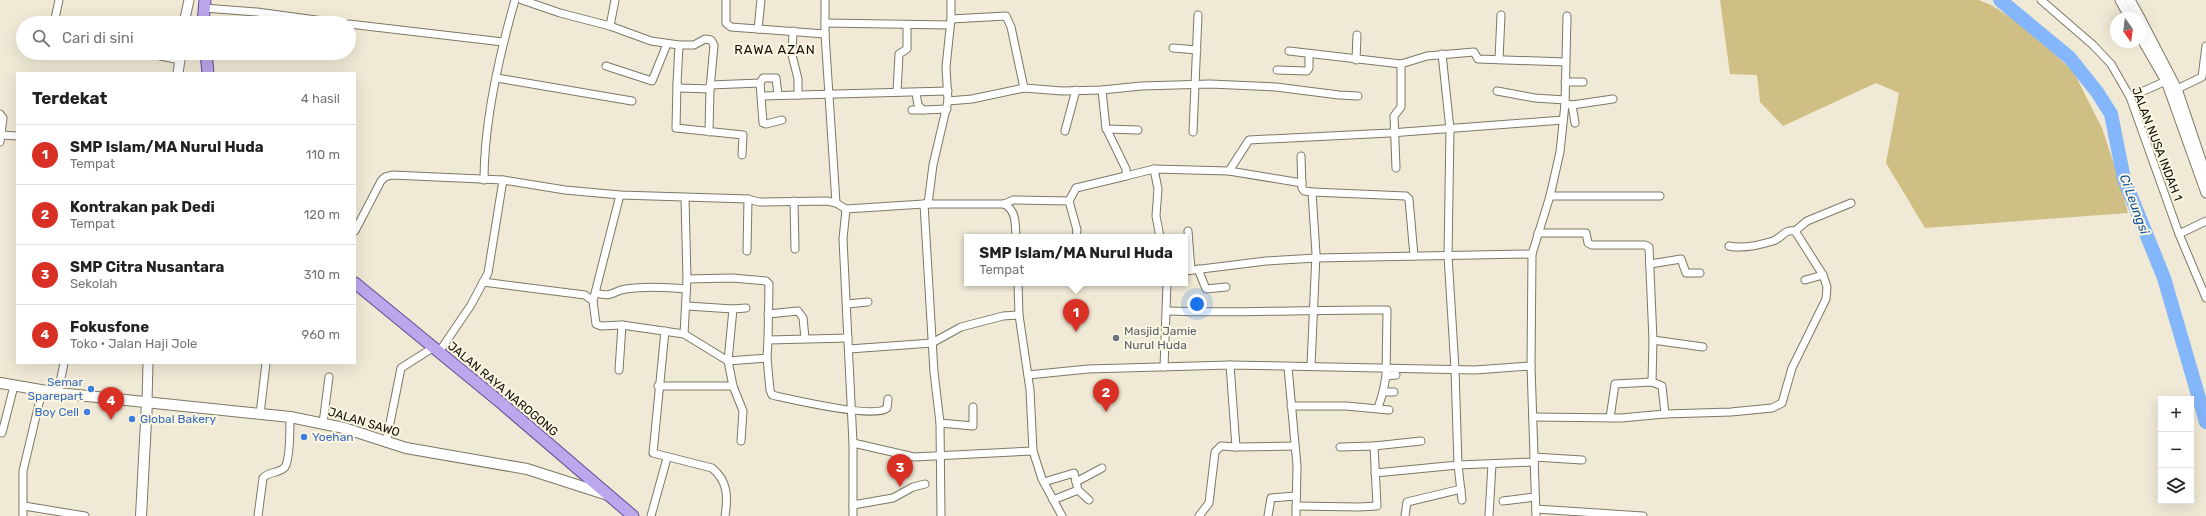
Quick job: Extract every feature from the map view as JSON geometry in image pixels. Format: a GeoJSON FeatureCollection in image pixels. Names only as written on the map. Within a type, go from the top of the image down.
{"type":"FeatureCollection","features":[{"type":"Feature","properties":{"kind":"main road"},"geometry":{"type":"LineString","coordinates":[[204,4],[204,16]]}},
{"type":"Feature","properties":{"kind":"main road"},"geometry":{"type":"LineString","coordinates":[[207,60],[208,72]]}},
{"type":"Feature","properties":{"kind":"main road","name":"JALAN RAYA NAROGONG"},"geometry":{"type":"LineString","coordinates":[[356,284],[633,516]]}},
{"type":"Feature","properties":{"kind":"main road","name":"JALAN SAWO"},"geometry":{"type":"LineString","coordinates":[[0,383],[58,393],[290,417],[323,423],[344,428],[386,443],[527,469],[608,495]]}},
{"type":"Feature","properties":{"kind":"main road"},"geometry":{"type":"LineString","coordinates":[[141,516],[147,402]]}},
{"type":"Feature","properties":{"kind":"street"},"geometry":{"type":"LineString","coordinates":[[56,16],[59,0]]}},
{"type":"Feature","properties":{"kind":"street"},"geometry":{"type":"LineString","coordinates":[[186,16],[189,0]]}},
{"type":"Feature","properties":{"kind":"street"},"geometry":{"type":"LineString","coordinates":[[484,180],[487,134],[503,42],[514,0]]}},
{"type":"Feature","properties":{"kind":"street"},"geometry":{"type":"LineString","coordinates":[[522,0],[560,14],[610,26],[651,41],[679,45],[698,44],[705,39],[714,42],[710,87],[709,132]]}},
{"type":"Feature","properties":{"kind":"street"},"geometry":{"type":"LineString","coordinates":[[610,26],[615,0]]}},
{"type":"Feature","properties":{"kind":"street"},"geometry":{"type":"LineString","coordinates":[[726,0],[728,26],[825,34]]}},
{"type":"Feature","properties":{"kind":"street"},"geometry":{"type":"LineString","coordinates":[[758,29],[761,0]]}},
{"type":"Feature","properties":{"kind":"street"},"geometry":{"type":"LineString","coordinates":[[825,0],[825,34],[836,203]]}},
{"type":"Feature","properties":{"kind":"street"},"geometry":{"type":"LineString","coordinates":[[941,516],[940,423],[932,343],[926,204],[933,165],[948,101],[946,66],[951,22],[951,0]]}},
{"type":"Feature","properties":{"kind":"street","name":"JALAN NUSA INDAH 1"},"geometry":{"type":"LineString","coordinates":[[2041,0],[2102,55],[2110,64],[2130,97],[2179,234],[2206,298]]}},
{"type":"Feature","properties":{"kind":"street"},"geometry":{"type":"LineString","coordinates":[[2120,0],[2127,12]]}},
{"type":"Feature","properties":{"kind":"street"},"geometry":{"type":"LineString","coordinates":[[2130,0],[2137,12]]}},
{"type":"Feature","properties":{"kind":"street"},"geometry":{"type":"LineString","coordinates":[[204,4],[287,16]]}},
{"type":"Feature","properties":{"kind":"street"},"geometry":{"type":"LineString","coordinates":[[1193,132],[1198,15]]}},
{"type":"Feature","properties":{"kind":"street"},"geometry":{"type":"LineString","coordinates":[[1499,59],[1502,15]]}},
{"type":"Feature","properties":{"kind":"street"},"geometry":{"type":"LineString","coordinates":[[825,23],[907,25],[1006,16],[1011,27],[1024,88]]}},
{"type":"Feature","properties":{"kind":"street"},"geometry":{"type":"LineString","coordinates":[[1567,16],[1565,102],[1560,152],[1550,196],[1532,254],[1531,366],[1536,512],[1643,516]]}},
{"type":"Feature","properties":{"kind":"street"},"geometry":{"type":"LineString","coordinates":[[356,25],[503,42]]}},
{"type":"Feature","properties":{"kind":"street"},"geometry":{"type":"LineString","coordinates":[[897,92],[900,54],[908,49],[907,25]]}},
{"type":"Feature","properties":{"kind":"street"},"geometry":{"type":"LineString","coordinates":[[2146,30],[2177,89],[2183,119],[2206,193]]}},
{"type":"Feature","properties":{"kind":"street"},"geometry":{"type":"LineString","coordinates":[[793,31],[792,55],[798,79],[798,95]]}},
{"type":"Feature","properties":{"kind":"street"},"geometry":{"type":"LineString","coordinates":[[1356,60],[1357,36]]}},
{"type":"Feature","properties":{"kind":"street"},"geometry":{"type":"LineString","coordinates":[[606,66],[652,81],[667,44]]}},
{"type":"Feature","properties":{"kind":"street"},"geometry":{"type":"LineString","coordinates":[[679,45],[676,128],[743,134],[742,155]]}},
{"type":"Feature","properties":{"kind":"street"},"geometry":{"type":"LineString","coordinates":[[2146,46],[2166,81],[2206,175]]}},
{"type":"Feature","properties":{"kind":"street"},"geometry":{"type":"LineString","coordinates":[[2177,89],[2202,77],[2206,46]]}},
{"type":"Feature","properties":{"kind":"street"},"geometry":{"type":"LineString","coordinates":[[1173,48],[1197,50]]}},
{"type":"Feature","properties":{"kind":"street"},"geometry":{"type":"LineString","coordinates":[[1289,51],[1356,60],[1401,64],[1417,58],[1465,51],[1474,52],[1478,59],[1565,62]]}},
{"type":"Feature","properties":{"kind":"street"},"geometry":{"type":"LineString","coordinates":[[1277,70],[1307,71],[1309,68],[1309,54]]}},
{"type":"Feature","properties":{"kind":"street"},"geometry":{"type":"LineString","coordinates":[[1442,54],[1450,129],[1448,256],[1455,369],[1458,465],[1462,500]]}},
{"type":"Feature","properties":{"kind":"street"},"geometry":{"type":"LineString","coordinates":[[178,72],[180,60]]}},
{"type":"Feature","properties":{"kind":"street"},"geometry":{"type":"LineString","coordinates":[[1396,168],[1394,115],[1401,107],[1401,64]]}},
{"type":"Feature","properties":{"kind":"street"},"geometry":{"type":"LineString","coordinates":[[497,78],[632,101]]}},
{"type":"Feature","properties":{"kind":"street"},"geometry":{"type":"LineString","coordinates":[[778,95],[776,78],[763,78],[760,83],[763,123],[766,124],[782,120]]}},
{"type":"Feature","properties":{"kind":"street"},"geometry":{"type":"LineString","coordinates":[[2130,97],[2166,81]]}},
{"type":"Feature","properties":{"kind":"street"},"geometry":{"type":"LineString","coordinates":[[1565,82],[1583,82]]}},
{"type":"Feature","properties":{"kind":"street"},"geometry":{"type":"LineString","coordinates":[[677,84],[680,88],[760,83]]}},
{"type":"Feature","properties":{"kind":"street"},"geometry":{"type":"LineString","coordinates":[[948,101],[972,99],[1024,88],[1102,90],[1141,86],[1196,84],[1276,87],[1358,96]]}},
{"type":"Feature","properties":{"kind":"street"},"geometry":{"type":"LineString","coordinates":[[1065,132],[1076,90]]}},
{"type":"Feature","properties":{"kind":"street"},"geometry":{"type":"LineString","coordinates":[[1102,90],[1105,127],[1126,169],[1126,176]]}},
{"type":"Feature","properties":{"kind":"street"},"geometry":{"type":"LineString","coordinates":[[762,96],[948,91]]}},
{"type":"Feature","properties":{"kind":"street"},"geometry":{"type":"LineString","coordinates":[[1497,91],[1565,102],[1572,105],[1613,99]]}},
{"type":"Feature","properties":{"kind":"street"},"geometry":{"type":"LineString","coordinates":[[916,93],[918,105],[923,110]]}},
{"type":"Feature","properties":{"kind":"street"},"geometry":{"type":"LineString","coordinates":[[1572,105],[1575,123]]}},
{"type":"Feature","properties":{"kind":"street"},"geometry":{"type":"LineString","coordinates":[[912,110],[947,109]]}},
{"type":"Feature","properties":{"kind":"street"},"geometry":{"type":"LineString","coordinates":[[0,114],[3,118],[1,138],[16,136]]}},
{"type":"Feature","properties":{"kind":"street"},"geometry":{"type":"LineString","coordinates":[[1229,171],[1249,140],[1395,133],[1563,120]]}},
{"type":"Feature","properties":{"kind":"street"},"geometry":{"type":"LineString","coordinates":[[1107,130],[1138,130]]}},
{"type":"Feature","properties":{"kind":"street"},"geometry":{"type":"LineString","coordinates":[[1301,156],[1302,183],[1304,191],[1406,196],[1409,199],[1414,256]]}},
{"type":"Feature","properties":{"kind":"street"},"geometry":{"type":"LineString","coordinates":[[1154,169],[1158,189],[1156,216],[1159,234]]}},
{"type":"Feature","properties":{"kind":"street"},"geometry":{"type":"LineString","coordinates":[[1076,234],[1077,230],[1069,202],[1076,188],[1154,169],[1229,171],[1302,183]]}},
{"type":"Feature","properties":{"kind":"street"},"geometry":{"type":"LineString","coordinates":[[356,229],[381,181],[385,177],[392,175],[503,180],[565,190],[620,195],[748,199],[759,202],[794,201],[836,203],[846,209],[926,204],[1004,204],[1013,200],[1069,202]]}},
{"type":"Feature","properties":{"kind":"street"},"geometry":{"type":"LineString","coordinates":[[386,443],[401,368],[436,350],[488,273],[503,180]]}},
{"type":"Feature","properties":{"kind":"street"},"geometry":{"type":"LineString","coordinates":[[1311,366],[1316,258],[1312,192]]}},
{"type":"Feature","properties":{"kind":"street"},"geometry":{"type":"LineString","coordinates":[[620,195],[593,301],[596,324],[601,326],[622,325],[684,334],[728,361],[767,358]]}},
{"type":"Feature","properties":{"kind":"street"},"geometry":{"type":"LineString","coordinates":[[1550,196],[1660,196]]}},
{"type":"Feature","properties":{"kind":"street"},"geometry":{"type":"LineString","coordinates":[[684,334],[687,279],[685,198]]}},
{"type":"Feature","properties":{"kind":"street"},"geometry":{"type":"LineString","coordinates":[[747,251],[748,199]]}},
{"type":"Feature","properties":{"kind":"street"},"geometry":{"type":"LineString","coordinates":[[794,201],[795,249]]}},
{"type":"Feature","properties":{"kind":"street"},"geometry":{"type":"LineString","coordinates":[[1729,246],[1739,247],[1772,241],[1785,232],[1795,231],[1808,221],[1851,203]]}},
{"type":"Feature","properties":{"kind":"street"},"geometry":{"type":"LineString","coordinates":[[1004,204],[1011,208],[1014,213],[1016,234]]}},
{"type":"Feature","properties":{"kind":"street"},"geometry":{"type":"LineString","coordinates":[[846,209],[843,239],[853,443],[853,516]]}},
{"type":"Feature","properties":{"kind":"street"},"geometry":{"type":"LineString","coordinates":[[2179,234],[2206,221]]}},
{"type":"Feature","properties":{"kind":"street"},"geometry":{"type":"LineString","coordinates":[[1533,417],[1610,418],[1665,414],[1752,411],[1780,405],[1792,368],[1826,299],[1827,287],[1823,275],[1795,231]]}},
{"type":"Feature","properties":{"kind":"street"},"geometry":{"type":"LineString","coordinates":[[1188,232],[1191,270],[1206,289],[1226,287]]}},
{"type":"Feature","properties":{"kind":"street"},"geometry":{"type":"LineString","coordinates":[[1538,233],[1586,233],[1588,243],[1593,245],[1645,245],[1649,248],[1653,340],[1652,382]]}},
{"type":"Feature","properties":{"kind":"street"},"geometry":{"type":"LineString","coordinates":[[1191,270],[1316,258],[1532,254]]}},
{"type":"Feature","properties":{"kind":"street"},"geometry":{"type":"LineString","coordinates":[[1650,264],[1681,259],[1686,273],[1700,273]]}},
{"type":"Feature","properties":{"kind":"street"},"geometry":{"type":"LineString","coordinates":[[1805,280],[1823,275]]}},
{"type":"Feature","properties":{"kind":"street"},"geometry":{"type":"LineString","coordinates":[[687,279],[732,278],[766,281],[769,284],[767,358],[772,395],[851,410],[884,411],[887,408],[888,399]]}},
{"type":"Feature","properties":{"kind":"street"},"geometry":{"type":"LineString","coordinates":[[483,282],[585,295],[593,301]]}},
{"type":"Feature","properties":{"kind":"street"},"geometry":{"type":"LineString","coordinates":[[1018,286],[1019,315],[1031,402],[1033,452],[1044,482],[1062,516]]}},
{"type":"Feature","properties":{"kind":"street"},"geometry":{"type":"LineString","coordinates":[[1164,366],[1167,286]]}},
{"type":"Feature","properties":{"kind":"street"},"geometry":{"type":"LineString","coordinates":[[596,294],[612,295],[624,289],[686,289]]}},
{"type":"Feature","properties":{"kind":"street"},"geometry":{"type":"LineString","coordinates":[[847,304],[868,302]]}},
{"type":"Feature","properties":{"kind":"street"},"geometry":{"type":"LineString","coordinates":[[686,306],[733,309],[746,308]]}},
{"type":"Feature","properties":{"kind":"street"},"geometry":{"type":"LineString","coordinates":[[733,309],[728,361],[733,386],[743,410],[741,440]]}},
{"type":"Feature","properties":{"kind":"street"},"geometry":{"type":"LineString","coordinates":[[1167,311],[1240,313],[1314,310],[1387,310],[1386,372],[1383,392],[1378,408]]}},
{"type":"Feature","properties":{"kind":"street"},"geometry":{"type":"LineString","coordinates":[[768,314],[798,311],[803,318],[805,338]]}},
{"type":"Feature","properties":{"kind":"street"},"geometry":{"type":"LineString","coordinates":[[849,349],[932,343],[961,327],[1003,316],[1019,315]]}},
{"type":"Feature","properties":{"kind":"street"},"geometry":{"type":"LineString","coordinates":[[619,370],[622,325]]}},
{"type":"Feature","properties":{"kind":"street"},"geometry":{"type":"LineString","coordinates":[[665,331],[658,386],[653,453],[667,458],[712,468],[719,474],[724,481],[727,500],[725,516]]}},
{"type":"Feature","properties":{"kind":"street"},"geometry":{"type":"LineString","coordinates":[[768,340],[848,338]]}},
{"type":"Feature","properties":{"kind":"street"},"geometry":{"type":"LineString","coordinates":[[1653,340],[1703,347]]}},
{"type":"Feature","properties":{"kind":"street"},"geometry":{"type":"LineString","coordinates":[[58,393],[64,364]]}},
{"type":"Feature","properties":{"kind":"street"},"geometry":{"type":"LineString","coordinates":[[147,402],[148,364]]}},
{"type":"Feature","properties":{"kind":"street"},"geometry":{"type":"LineString","coordinates":[[260,414],[266,364]]}},
{"type":"Feature","properties":{"kind":"street"},"geometry":{"type":"LineString","coordinates":[[1230,365],[1236,447]]}},
{"type":"Feature","properties":{"kind":"street"},"geometry":{"type":"LineString","coordinates":[[1028,375],[1088,369],[1164,366],[1311,366],[1386,372],[1531,366]]}},
{"type":"Feature","properties":{"kind":"street"},"geometry":{"type":"LineString","coordinates":[[1288,367],[1294,446],[1296,516]]}},
{"type":"Feature","properties":{"kind":"street"},"geometry":{"type":"LineString","coordinates":[[1386,372],[1396,375]]}},
{"type":"Feature","properties":{"kind":"street"},"geometry":{"type":"LineString","coordinates":[[323,423],[329,377]]}},
{"type":"Feature","properties":{"kind":"street"},"geometry":{"type":"LineString","coordinates":[[1610,418],[1614,385],[1652,382],[1663,387],[1665,414]]}},
{"type":"Feature","properties":{"kind":"street"},"geometry":{"type":"LineString","coordinates":[[2,433],[14,386]]}},
{"type":"Feature","properties":{"kind":"street"},"geometry":{"type":"LineString","coordinates":[[658,386],[733,386]]}},
{"type":"Feature","properties":{"kind":"street"},"geometry":{"type":"LineString","coordinates":[[23,516],[23,471],[42,391]]}},
{"type":"Feature","properties":{"kind":"street"},"geometry":{"type":"LineString","coordinates":[[1383,392],[1394,392]]}},
{"type":"Feature","properties":{"kind":"street"},"geometry":{"type":"LineString","coordinates":[[1291,406],[1378,408],[1389,410]]}},
{"type":"Feature","properties":{"kind":"street"},"geometry":{"type":"LineString","coordinates":[[940,423],[973,426],[973,407]]}},
{"type":"Feature","properties":{"kind":"street"},"geometry":{"type":"LineString","coordinates":[[258,516],[263,478],[266,474],[280,471],[287,463],[290,417]]}},
{"type":"Feature","properties":{"kind":"street"},"geometry":{"type":"LineString","coordinates":[[1340,447],[1374,446],[1421,441]]}},
{"type":"Feature","properties":{"kind":"street"},"geometry":{"type":"LineString","coordinates":[[853,443],[914,457],[1033,452]]}},
{"type":"Feature","properties":{"kind":"street"},"geometry":{"type":"LineString","coordinates":[[1199,516],[1209,503],[1215,452],[1221,446],[1294,446]]}},
{"type":"Feature","properties":{"kind":"street"},"geometry":{"type":"LineString","coordinates":[[1296,506],[1377,506],[1379,503],[1374,446]]}},
{"type":"Feature","properties":{"kind":"street"},"geometry":{"type":"LineString","coordinates":[[651,516],[667,458]]}},
{"type":"Feature","properties":{"kind":"street"},"geometry":{"type":"LineString","coordinates":[[1376,473],[1458,465],[1492,464],[1534,460],[1582,460]]}},
{"type":"Feature","properties":{"kind":"street"},"geometry":{"type":"LineString","coordinates":[[1489,516],[1492,464]]}},
{"type":"Feature","properties":{"kind":"street"},"geometry":{"type":"LineString","coordinates":[[1076,482],[1102,468]]}},
{"type":"Feature","properties":{"kind":"street"},"geometry":{"type":"LineString","coordinates":[[1044,482],[1073,473],[1075,474],[1078,490],[1089,500]]}},
{"type":"Feature","properties":{"kind":"street"},"geometry":{"type":"LineString","coordinates":[[853,505],[893,498],[913,487],[925,484]]}},
{"type":"Feature","properties":{"kind":"street"},"geometry":{"type":"LineString","coordinates":[[1405,516],[1407,502],[1461,489]]}},
{"type":"Feature","properties":{"kind":"street"},"geometry":{"type":"LineString","coordinates":[[1053,500],[1078,490]]}},
{"type":"Feature","properties":{"kind":"street"},"geometry":{"type":"LineString","coordinates":[[1268,516],[1270,498],[1296,496]]}},
{"type":"Feature","properties":{"kind":"street"},"geometry":{"type":"LineString","coordinates":[[1503,501],[1535,497]]}},
{"type":"Feature","properties":{"kind":"street"},"geometry":{"type":"LineString","coordinates":[[24,506],[85,516]]}},
{"type":"Feature","properties":{"kind":"shaded area"},"geometry":{"type":"Polygon","coordinates":[[[1720,0],[1979,0],[1991,5],[2021,24],[2073,71],[2102,128],[2119,179],[2128,213],[1925,228],[1886,163],[1899,93],[1876,83],[1783,126],[1760,102],[1757,75],[1730,74],[1720,0]]]}},
{"type":"Feature","properties":{"kind":"waterway","name":"Ci Leungsi"},"geometry":{"type":"LineString","coordinates":[[2000,0],[2070,58],[2097,92],[2111,114],[2124,179],[2164,278],[2206,422]]}},
{"type":"Feature","properties":{"kind":"place","name":"SMP Islam/MA Nurul Huda"},"geometry":{"type":"Point","coordinates":[1076,332]}},
{"type":"Feature","properties":{"kind":"place","name":"Masjid Jamie Nurul Huda"},"geometry":{"type":"Point","coordinates":[1116,338]}},
{"type":"Feature","properties":{"kind":"place","name":"Semar Sparepart"},"geometry":{"type":"Point","coordinates":[91,389]}},
{"type":"Feature","properties":{"kind":"place","name":"Boy Cell"},"geometry":{"type":"Point","coordinates":[87,412]}},
{"type":"Feature","properties":{"kind":"place","name":"Kontrakan pak Dedi"},"geometry":{"type":"Point","coordinates":[1106,412]}},
{"type":"Feature","properties":{"kind":"place","name":"Global Bakery"},"geometry":{"type":"Point","coordinates":[132,419]}},
{"type":"Feature","properties":{"kind":"place","name":"Fokusfone"},"geometry":{"type":"Point","coordinates":[111,420]}},
{"type":"Feature","properties":{"kind":"place","name":"Yoehan"},"geometry":{"type":"Point","coordinates":[304,437]}},
{"type":"Feature","properties":{"kind":"place","name":"SMP Citra Nusantara"},"geometry":{"type":"Point","coordinates":[900,487]}},
{"type":"Feature","properties":{"kind":"district","name":"RAWA AZAN"},"geometry":{"type":"Point","coordinates":[775,49]}}]}
